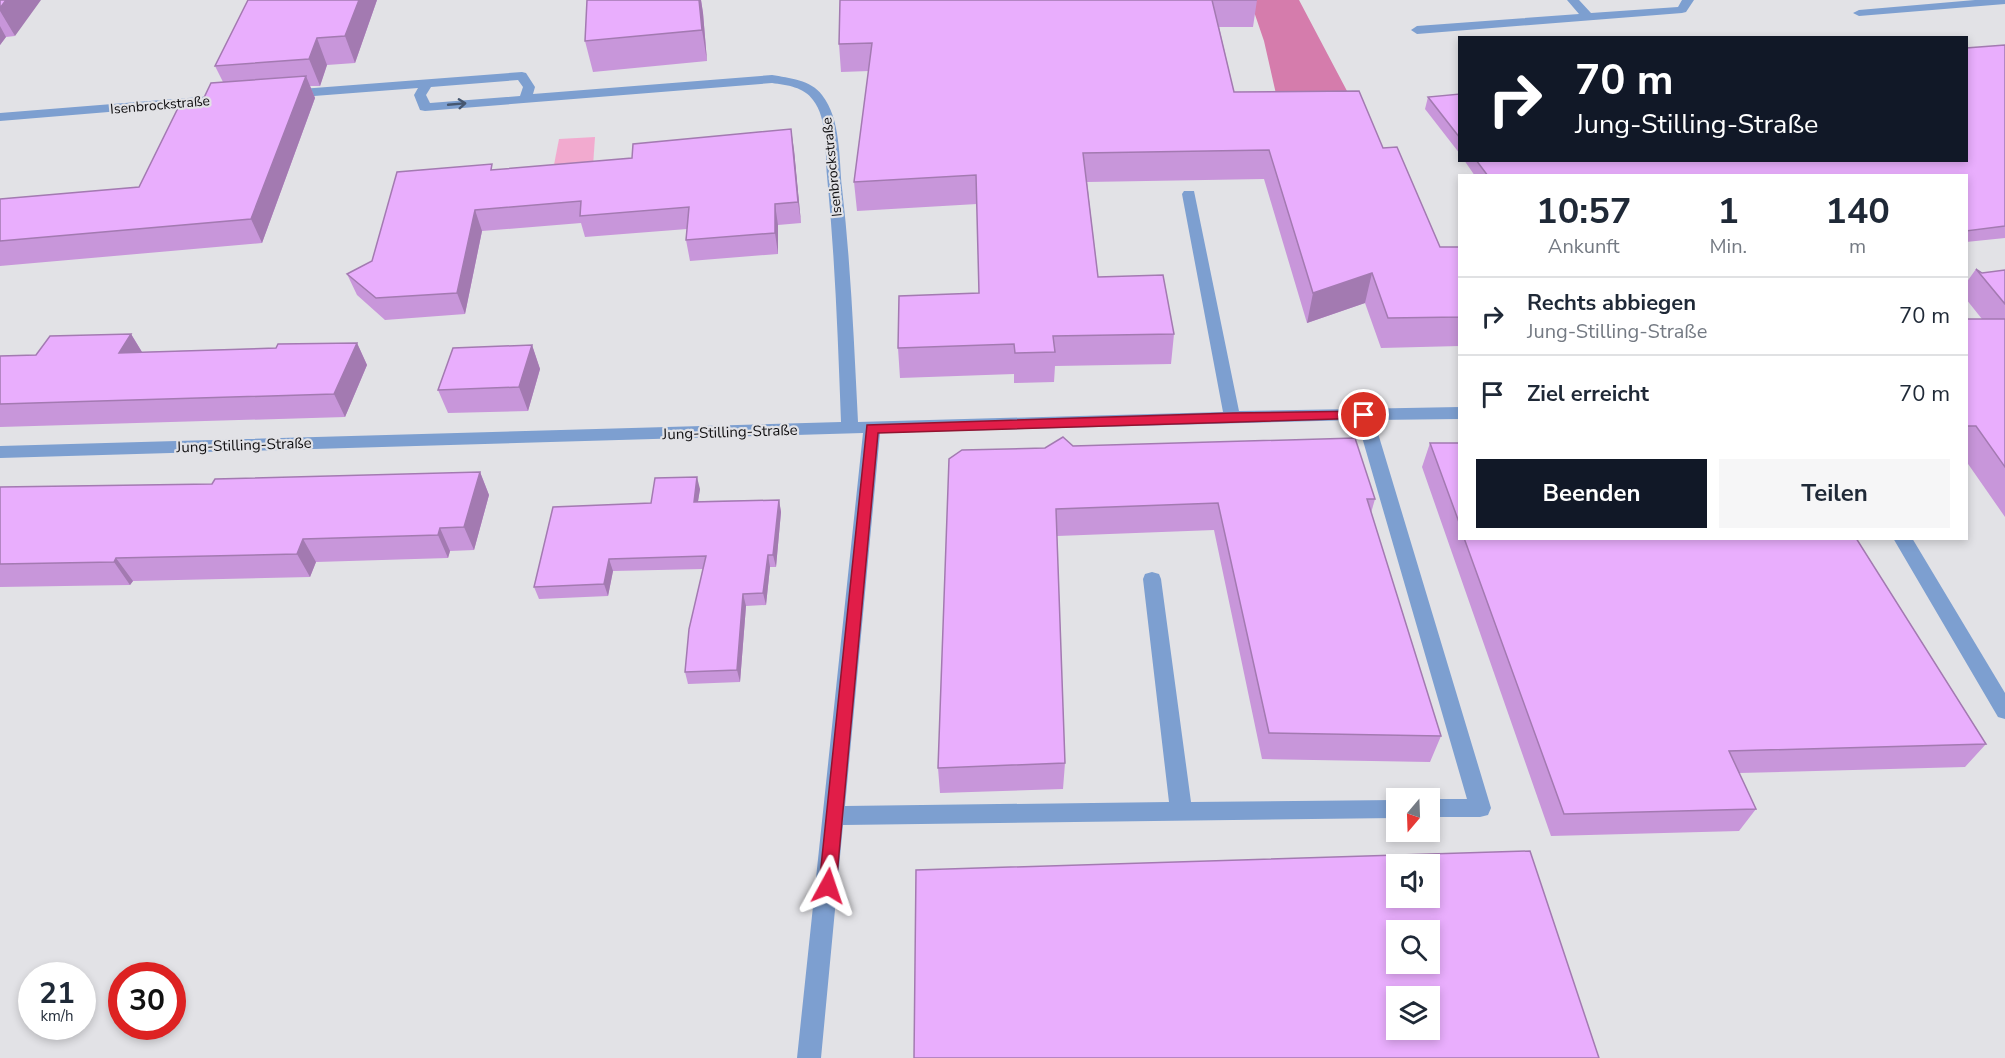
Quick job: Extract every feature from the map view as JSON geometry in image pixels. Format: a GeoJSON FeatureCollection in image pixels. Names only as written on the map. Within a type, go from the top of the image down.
{"type":"FeatureCollection","features":[{"type":"Feature","properties":{"kind":"street"},"geometry":{"type":"LineString","coordinates":[[1573,0],[1588,17]]}},
{"type":"Feature","properties":{"kind":"street"},"geometry":{"type":"LineString","coordinates":[[1417,30],[1682,10],[1688,0]]}},
{"type":"Feature","properties":{"kind":"street"},"geometry":{"type":"LineString","coordinates":[[1859,14],[2005,1]]}},
{"type":"Feature","properties":{"kind":"street"},"geometry":{"type":"LineString","coordinates":[[277,95],[522,76],[529,87],[526,98]]}},
{"type":"Feature","properties":{"kind":"street","name":"Isenbrockstraße"},"geometry":{"type":"LineString","coordinates":[[427,83],[420,95],[425,107],[772,79],[797,83],[816,92],[825,105],[829,126],[843,264],[850,429]]}},
{"type":"Feature","properties":{"kind":"street","name":"Isenbrockstraße"},"geometry":{"type":"LineString","coordinates":[[0,117],[243,98]]}},
{"type":"Feature","properties":{"kind":"street"},"geometry":{"type":"LineString","coordinates":[[1189,194],[1233,417]]}},
{"type":"Feature","properties":{"kind":"street","name":"Jung-Stilling-Straße"},"geometry":{"type":"LineString","coordinates":[[0,452],[1233,417],[1458,413]]}},
{"type":"Feature","properties":{"kind":"street"},"geometry":{"type":"LineString","coordinates":[[1364,415],[1480,808],[1440,808]]}},
{"type":"Feature","properties":{"kind":"street"},"geometry":{"type":"LineString","coordinates":[[809,1058],[872,428]]}},
{"type":"Feature","properties":{"kind":"street"},"geometry":{"type":"LineString","coordinates":[[1903,540],[2005,711]]}},
{"type":"Feature","properties":{"kind":"street"},"geometry":{"type":"LineString","coordinates":[[1152,579],[1181,812]]}},
{"type":"Feature","properties":{"kind":"street"},"geometry":{"type":"LineString","coordinates":[[834,816],[1386,809]]}},
{"type":"Feature","properties":{"kind":"shaded area"},"geometry":{"type":"Polygon","coordinates":[[[1250,0],[1299,0],[1356,108],[1281,116],[1264,41],[1250,0]]]}},
{"type":"Feature","properties":{"kind":"shaded area"},"geometry":{"type":"Polygon","coordinates":[[[595,137],[593,166],[553,170],[559,139],[595,137]]]}},
{"type":"Feature","properties":{"kind":"building"},"geometry":{"type":"Polygon","coordinates":[[[0,0],[6,0],[0,8],[0,0]]]}},
{"type":"Feature","properties":{"kind":"building"},"geometry":{"type":"Polygon","coordinates":[[[248,0],[359,0],[345,36],[317,38],[309,59],[215,66],[248,0]]]}},
{"type":"Feature","properties":{"kind":"building"},"geometry":{"type":"Polygon","coordinates":[[[587,0],[699,0],[702,30],[585,41],[587,0]]]}},
{"type":"Feature","properties":{"kind":"building"},"geometry":{"type":"Polygon","coordinates":[[[840,0],[1212,0],[1234,92],[1359,91],[1383,148],[1397,147],[1440,247],[1458,247],[1458,317],[1388,318],[1372,273],[1313,293],[1269,150],[1083,153],[1098,277],[1163,275],[1174,334],[1053,336],[1055,352],[1015,353],[1014,344],[898,348],[899,296],[979,293],[976,175],[854,182],[872,43],[839,44],[840,0]]]}},
{"type":"Feature","properties":{"kind":"building"},"geometry":{"type":"Polygon","coordinates":[[[2005,45],[2005,226],[1968,231],[1968,174],[1486,174],[1478,162],[1968,162],[1968,48],[2005,45]]]}},
{"type":"Feature","properties":{"kind":"building"},"geometry":{"type":"Polygon","coordinates":[[[306,76],[251,219],[0,241],[0,199],[139,187],[178,108],[200,106],[211,83],[306,76]]]}},
{"type":"Feature","properties":{"kind":"building"},"geometry":{"type":"Polygon","coordinates":[[[1458,94],[1458,135],[1428,97],[1458,94]]]}},
{"type":"Feature","properties":{"kind":"building"},"geometry":{"type":"Polygon","coordinates":[[[791,129],[798,202],[775,204],[775,233],[686,240],[689,207],[580,216],[581,201],[475,210],[457,293],[376,298],[347,274],[372,261],[397,172],[492,164],[491,170],[632,158],[633,144],[791,129]]]}},
{"type":"Feature","properties":{"kind":"building"},"geometry":{"type":"Polygon","coordinates":[[[1976,269],[1982,273],[2005,270],[2005,304],[1976,269]]]}},
{"type":"Feature","properties":{"kind":"building"},"geometry":{"type":"Polygon","coordinates":[[[1968,319],[2005,319],[2005,467],[1976,426],[1968,426],[1968,319]]]}},
{"type":"Feature","properties":{"kind":"building"},"geometry":{"type":"Polygon","coordinates":[[[131,334],[119,353],[276,348],[278,344],[357,343],[334,394],[0,404],[0,356],[36,355],[50,336],[131,334]]]}},
{"type":"Feature","properties":{"kind":"building"},"geometry":{"type":"Polygon","coordinates":[[[532,345],[519,387],[438,390],[453,348],[532,345]]]}},
{"type":"Feature","properties":{"kind":"building"},"geometry":{"type":"Polygon","coordinates":[[[1063,437],[1073,446],[1355,438],[1375,499],[1367,499],[1441,736],[1269,733],[1218,503],[1056,509],[1065,763],[938,768],[949,459],[962,450],[1045,448],[1063,437]]]}},
{"type":"Feature","properties":{"kind":"building"},"geometry":{"type":"Polygon","coordinates":[[[1430,443],[1458,443],[1458,520],[1430,443]]]}},
{"type":"Feature","properties":{"kind":"building"},"geometry":{"type":"Polygon","coordinates":[[[480,472],[464,527],[440,528],[438,535],[303,539],[297,554],[116,558],[114,562],[0,564],[0,487],[212,484],[215,479],[480,472]]]}},
{"type":"Feature","properties":{"kind":"building"},"geometry":{"type":"Polygon","coordinates":[[[697,477],[694,502],[779,500],[773,555],[768,555],[763,593],[743,594],[737,670],[685,672],[689,629],[706,556],[609,559],[604,584],[534,587],[553,507],[651,503],[655,478],[697,477]]]}},
{"type":"Feature","properties":{"kind":"building"},"geometry":{"type":"Polygon","coordinates":[[[1465,540],[1857,540],[1986,744],[1729,751],[1756,809],[1564,814],[1465,540]]]}},
{"type":"Feature","properties":{"kind":"building"},"geometry":{"type":"Polygon","coordinates":[[[1530,851],[1599,1058],[914,1058],[916,870],[1386,855],[1386,908],[1440,908],[1440,854],[1433,854],[1530,851]]]}},
{"type":"Feature","properties":{"kind":"route"},"geometry":{"type":"LineString","coordinates":[[828,886],[872,428],[1364,415]]}}]}
